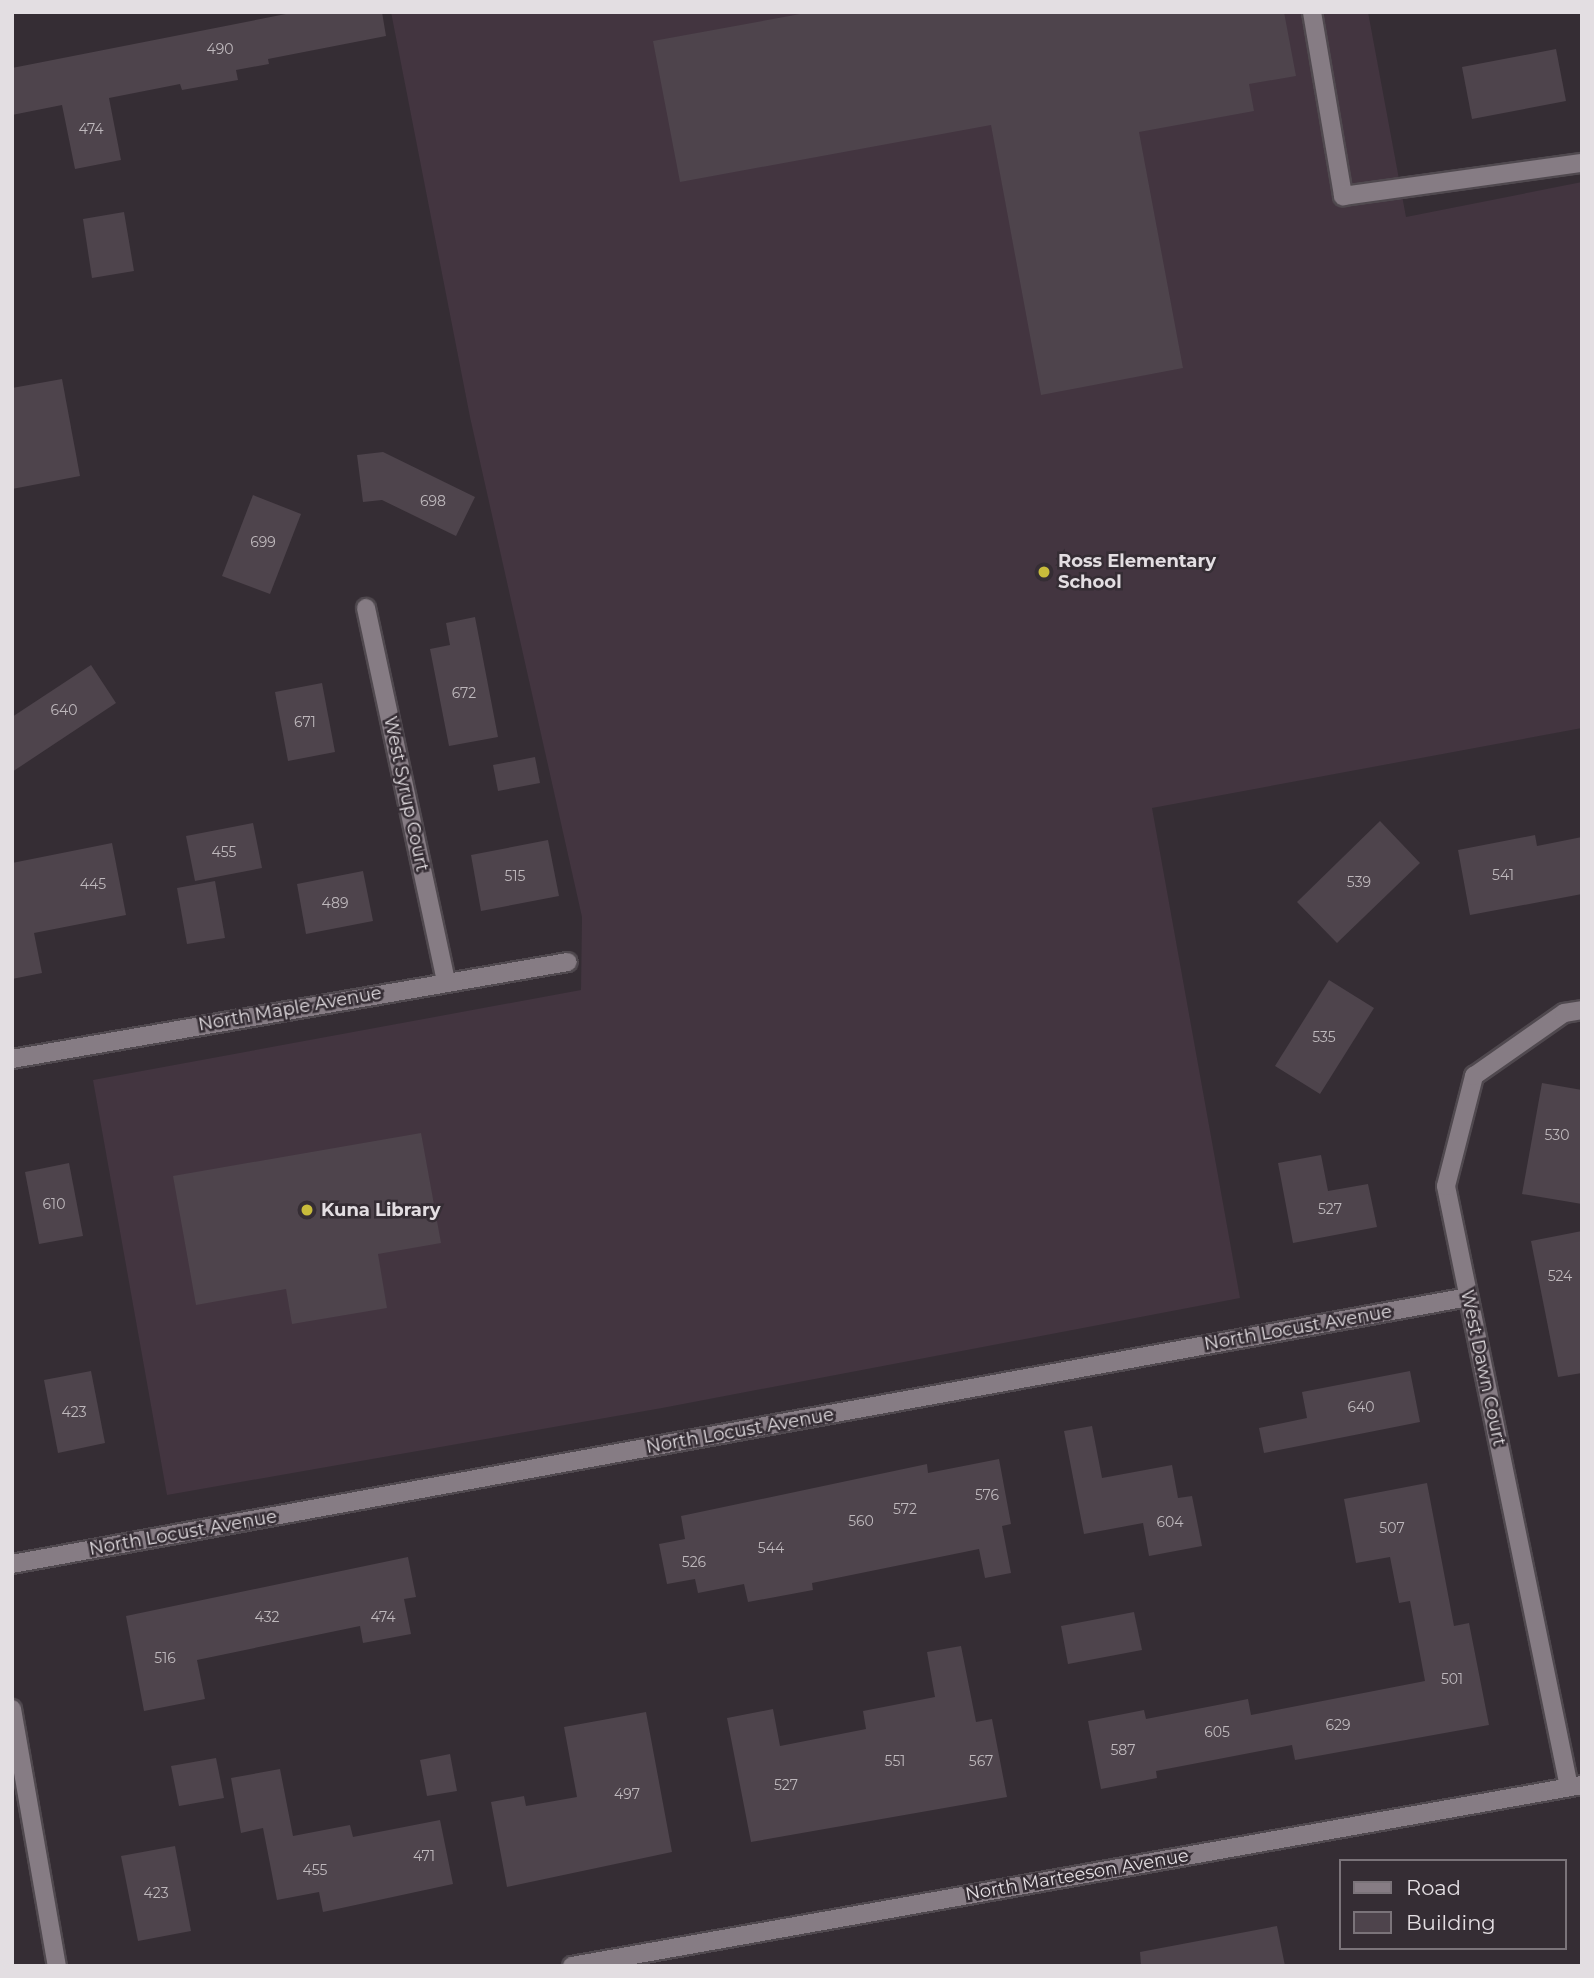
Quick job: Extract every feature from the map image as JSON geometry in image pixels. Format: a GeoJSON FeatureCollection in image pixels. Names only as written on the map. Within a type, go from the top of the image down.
{"type":"FeatureCollection","features":[{"type":"Feature","properties":{"kind":"street"},"geometry":{"type":"LineString","coordinates":[[1312,12],[1343,197],[1582,163]]}},
{"type":"Feature","properties":{"kind":"street","name":"West Syrup Court"},"geometry":{"type":"LineString","coordinates":[[366,608],[446,981]]}},
{"type":"Feature","properties":{"kind":"street","name":"North Maple Avenue"},"geometry":{"type":"LineString","coordinates":[[12,1059],[446,981],[568,962]]}},
{"type":"Feature","properties":{"kind":"street","name":"West Dawn Court"},"geometry":{"type":"LineString","coordinates":[[1575,1786],[1446,1186],[1474,1076],[1564,1013],[1582,1010]]}},
{"type":"Feature","properties":{"kind":"street","name":"North Locust Avenue"},"geometry":{"type":"LineString","coordinates":[[12,1564],[1468,1297]]}},
{"type":"Feature","properties":{"kind":"street"},"geometry":{"type":"LineString","coordinates":[[12,1709],[17,1774],[57,1966]]}},
{"type":"Feature","properties":{"kind":"street","name":"North Marteeson Avenue"},"geometry":{"type":"LineString","coordinates":[[572,1966],[1575,1786]]}},
{"type":"Feature","properties":{"kind":"shaded area","name":"Ross Elementary School"},"geometry":{"type":"Polygon","coordinates":[[[391,12],[1368,12],[1406,217],[1582,182],[1582,728],[1152,808],[1240,1298],[662,1408],[167,1495],[93,1080],[581,990],[582,917],[470,417],[391,12]]]}},
{"type":"Feature","properties":{"kind":"building"},"geometry":{"type":"Polygon","coordinates":[[[296,12],[382,12],[386,36],[268,59],[269,64],[236,70],[238,80],[182,90],[180,84],[109,98],[121,160],[75,169],[62,105],[12,115],[12,68],[296,12]]]}},
{"type":"Feature","properties":{"kind":"building"},"geometry":{"type":"Polygon","coordinates":[[[811,12],[1284,12],[1296,76],[1249,84],[1254,111],[1139,132],[1183,368],[1041,395],[991,125],[680,182],[653,41],[811,12]]]}},
{"type":"Feature","properties":{"kind":"building"},"geometry":{"type":"Polygon","coordinates":[[[1556,49],[1566,101],[1472,119],[1462,67],[1556,49]]]}},
{"type":"Feature","properties":{"kind":"building"},"geometry":{"type":"Polygon","coordinates":[[[124,212],[134,271],[92,278],[83,219],[124,212]]]}},
{"type":"Feature","properties":{"kind":"building"},"geometry":{"type":"Polygon","coordinates":[[[62,379],[80,476],[12,489],[12,388],[62,379]]]}},
{"type":"Feature","properties":{"kind":"building"},"geometry":{"type":"Polygon","coordinates":[[[383,452],[475,497],[456,536],[382,500],[363,502],[357,455],[383,452]]]}},
{"type":"Feature","properties":{"kind":"building"},"geometry":{"type":"Polygon","coordinates":[[[253,495],[301,514],[270,594],[222,576],[253,495]]]}},
{"type":"Feature","properties":{"kind":"building"},"geometry":{"type":"Polygon","coordinates":[[[475,617],[498,737],[449,746],[430,649],[450,645],[446,623],[475,617]]]}},
{"type":"Feature","properties":{"kind":"building"},"geometry":{"type":"Polygon","coordinates":[[[91,665],[116,703],[12,772],[12,717],[91,665]]]}},
{"type":"Feature","properties":{"kind":"building"},"geometry":{"type":"Polygon","coordinates":[[[322,683],[335,752],[288,761],[275,692],[322,683]]]}},
{"type":"Feature","properties":{"kind":"building"},"geometry":{"type":"Polygon","coordinates":[[[535,757],[540,783],[498,791],[493,765],[535,757]]]}},
{"type":"Feature","properties":{"kind":"building"},"geometry":{"type":"Polygon","coordinates":[[[1380,821],[1420,863],[1337,943],[1297,902],[1380,821]]]}},
{"type":"Feature","properties":{"kind":"building"},"geometry":{"type":"Polygon","coordinates":[[[253,823],[262,868],[195,881],[186,836],[253,823]]]}},
{"type":"Feature","properties":{"kind":"building"},"geometry":{"type":"Polygon","coordinates":[[[1535,835],[1537,846],[1582,837],[1582,894],[1470,915],[1458,850],[1535,835]]]}},
{"type":"Feature","properties":{"kind":"building"},"geometry":{"type":"Polygon","coordinates":[[[548,840],[559,896],[481,911],[471,855],[548,840]]]}},
{"type":"Feature","properties":{"kind":"building"},"geometry":{"type":"Polygon","coordinates":[[[112,843],[126,915],[34,933],[42,973],[12,979],[12,863],[112,843]]]}},
{"type":"Feature","properties":{"kind":"building"},"geometry":{"type":"Polygon","coordinates":[[[363,871],[373,921],[306,934],[297,884],[363,871]]]}},
{"type":"Feature","properties":{"kind":"building"},"geometry":{"type":"Polygon","coordinates":[[[215,881],[225,938],[187,944],[177,888],[215,881]]]}},
{"type":"Feature","properties":{"kind":"building"},"geometry":{"type":"Polygon","coordinates":[[[1329,980],[1374,1008],[1320,1094],[1275,1066],[1329,980]]]}},
{"type":"Feature","properties":{"kind":"building"},"geometry":{"type":"Polygon","coordinates":[[[1542,1083],[1582,1090],[1582,1204],[1522,1194],[1542,1083]]]}},
{"type":"Feature","properties":{"kind":"building","name":"Kuna Library"},"geometry":{"type":"Polygon","coordinates":[[[421,1133],[441,1243],[378,1254],[387,1308],[292,1324],[286,1289],[196,1305],[173,1176],[421,1133]]]}},
{"type":"Feature","properties":{"kind":"building"},"geometry":{"type":"Polygon","coordinates":[[[1321,1155],[1328,1191],[1368,1184],[1377,1227],[1293,1243],[1278,1163],[1321,1155]]]}},
{"type":"Feature","properties":{"kind":"building"},"geometry":{"type":"Polygon","coordinates":[[[69,1163],[83,1236],[39,1244],[25,1172],[69,1163]]]}},
{"type":"Feature","properties":{"kind":"building"},"geometry":{"type":"Polygon","coordinates":[[[1582,1231],[1582,1373],[1558,1377],[1531,1241],[1582,1231]]]}},
{"type":"Feature","properties":{"kind":"building"},"geometry":{"type":"Polygon","coordinates":[[[91,1371],[105,1443],[58,1453],[44,1380],[91,1371]]]}},
{"type":"Feature","properties":{"kind":"building"},"geometry":{"type":"Polygon","coordinates":[[[1410,1371],[1420,1422],[1264,1453],[1259,1428],[1307,1418],[1302,1392],[1410,1371]]]}},
{"type":"Feature","properties":{"kind":"building"},"geometry":{"type":"Polygon","coordinates":[[[1092,1426],[1102,1478],[1172,1465],[1178,1498],[1192,1496],[1202,1546],[1149,1556],[1143,1523],[1084,1534],[1064,1431],[1092,1426]]]}},
{"type":"Feature","properties":{"kind":"building"},"geometry":{"type":"Polygon","coordinates":[[[999,1459],[1011,1524],[1002,1526],[1011,1573],[985,1578],[979,1549],[812,1583],[813,1590],[748,1602],[744,1584],[698,1593],[695,1579],[667,1584],[659,1544],[685,1539],[681,1516],[927,1464],[928,1473],[999,1459]]]}},
{"type":"Feature","properties":{"kind":"building"},"geometry":{"type":"Polygon","coordinates":[[[1427,1483],[1454,1626],[1469,1623],[1489,1725],[1295,1760],[1292,1745],[1156,1771],[1157,1778],[1101,1789],[1088,1721],[1144,1710],[1146,1719],[1248,1699],[1251,1715],[1425,1681],[1410,1601],[1399,1603],[1390,1557],[1356,1563],[1344,1499],[1427,1483]]]}},
{"type":"Feature","properties":{"kind":"building"},"geometry":{"type":"Polygon","coordinates":[[[408,1557],[416,1597],[404,1599],[411,1634],[363,1643],[360,1626],[197,1660],[205,1699],[144,1711],[126,1616],[408,1557]]]}},
{"type":"Feature","properties":{"kind":"building"},"geometry":{"type":"Polygon","coordinates":[[[1134,1612],[1142,1650],[1068,1664],[1061,1626],[1134,1612]]]}},
{"type":"Feature","properties":{"kind":"building"},"geometry":{"type":"Polygon","coordinates":[[[961,1646],[976,1722],[992,1719],[1007,1797],[751,1842],[727,1718],[773,1709],[780,1746],[866,1729],[863,1711],[935,1697],[927,1652],[961,1646]]]}},
{"type":"Feature","properties":{"kind":"building"},"geometry":{"type":"Polygon","coordinates":[[[646,1712],[672,1852],[507,1887],[491,1802],[524,1796],[526,1806],[577,1797],[564,1727],[646,1712]]]}},
{"type":"Feature","properties":{"kind":"building"},"geometry":{"type":"Polygon","coordinates":[[[450,1754],[457,1791],[427,1796],[420,1760],[450,1754]]]}},
{"type":"Feature","properties":{"kind":"building"},"geometry":{"type":"Polygon","coordinates":[[[216,1758],[224,1798],[179,1806],[171,1766],[216,1758]]]}},
{"type":"Feature","properties":{"kind":"building"},"geometry":{"type":"Polygon","coordinates":[[[280,1769],[293,1836],[350,1825],[353,1837],[440,1820],[453,1884],[323,1912],[319,1892],[277,1900],[263,1828],[241,1833],[231,1778],[280,1769]]]}},
{"type":"Feature","properties":{"kind":"building"},"geometry":{"type":"Polygon","coordinates":[[[175,1846],[191,1931],[138,1941],[121,1856],[175,1846]]]}},
{"type":"Feature","properties":{"kind":"building"},"geometry":{"type":"Polygon","coordinates":[[[1277,1926],[1285,1966],[1141,1966],[1140,1952],[1277,1926]]]}},
{"type":"Feature","properties":{"kind":"place","name":"Ross Elementary School"},"geometry":{"type":"Point","coordinates":[1044,572]}},
{"type":"Feature","properties":{"kind":"place","name":"Kuna Library"},"geometry":{"type":"Point","coordinates":[307,1210]}}]}
